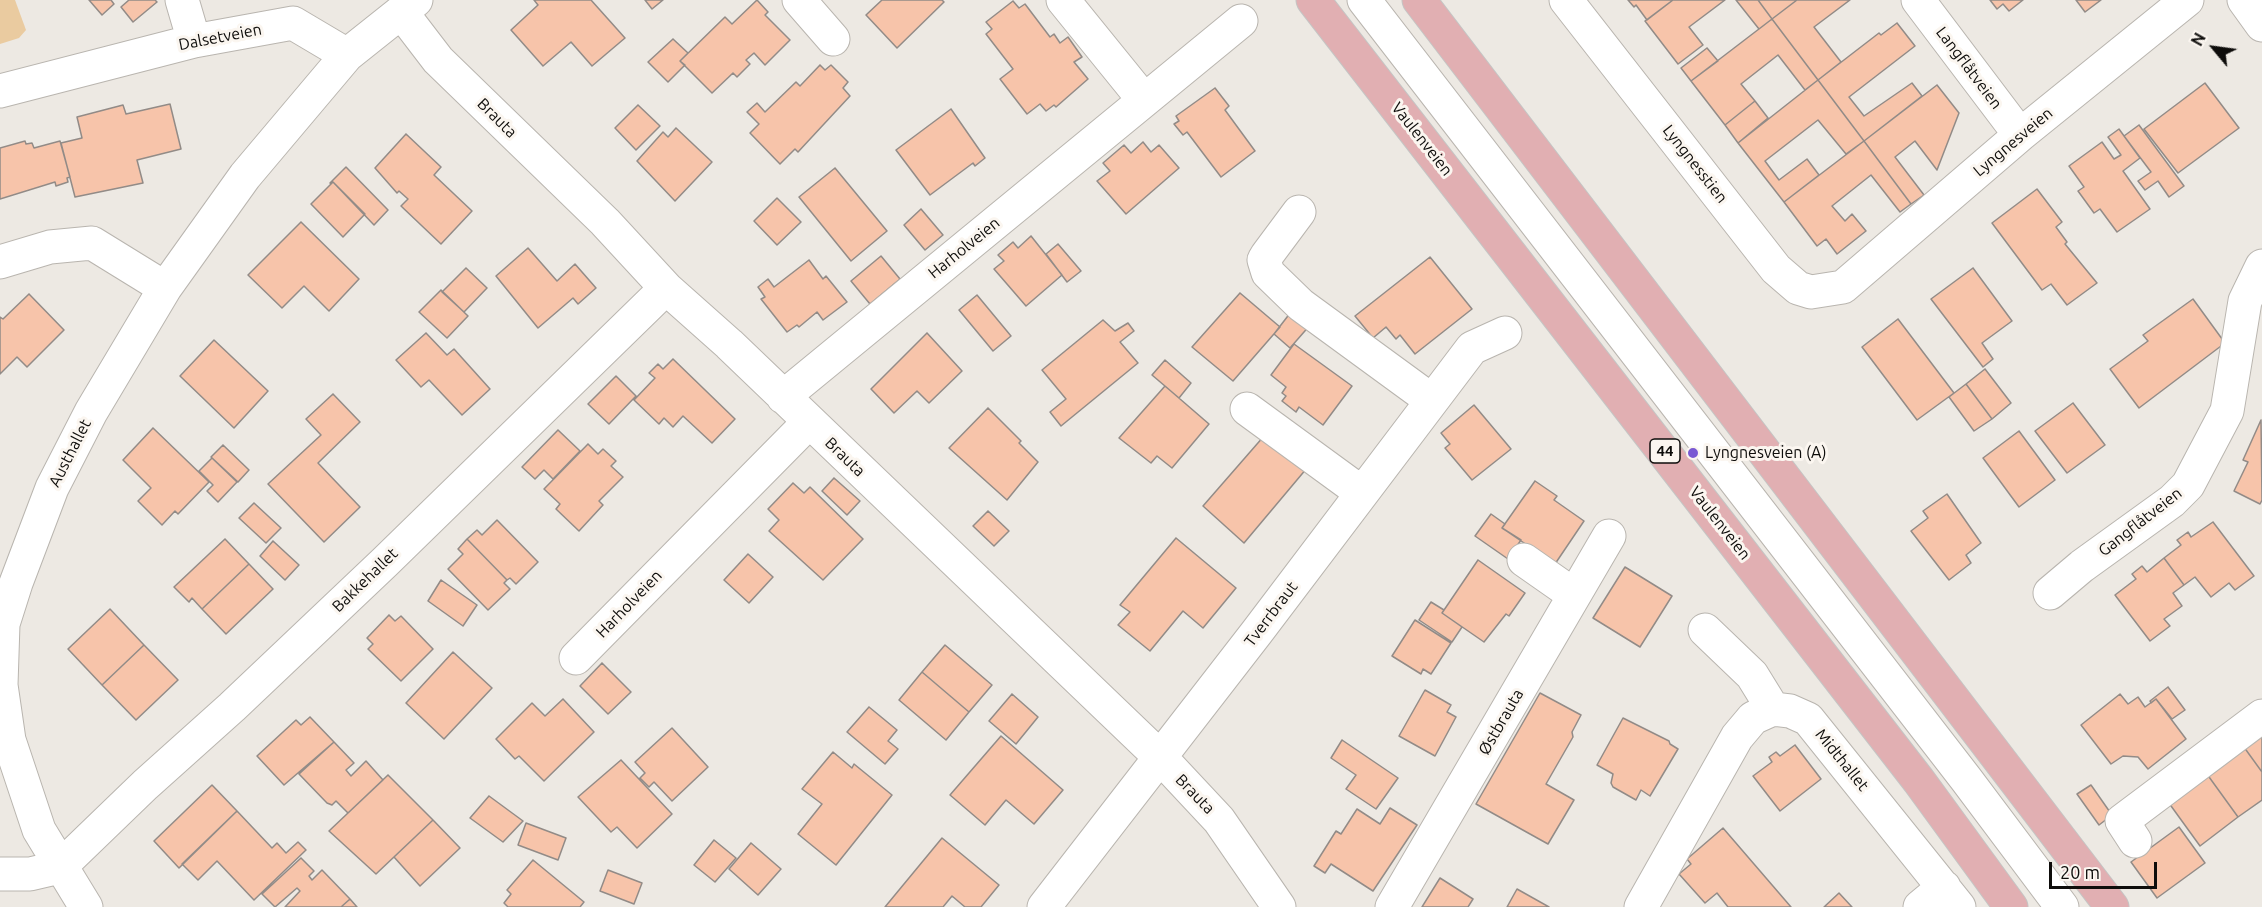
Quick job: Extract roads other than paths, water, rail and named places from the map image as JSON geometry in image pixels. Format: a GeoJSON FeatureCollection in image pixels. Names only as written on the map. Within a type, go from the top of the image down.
{"type":"FeatureCollection","features":[{"type":"Feature","properties":{"kind":"main road","name":"Vaulenveien"},"geometry":{"type":"LineString","coordinates":[[1313,0],[1905,762],[2011,907]]}},
{"type":"Feature","properties":{"kind":"main road"},"geometry":{"type":"LineString","coordinates":[[1419,0],[2112,907]]}},
{"type":"Feature","properties":{"kind":"street"},"geometry":{"type":"LineString","coordinates":[[182,0],[194,41]]}},
{"type":"Feature","properties":{"kind":"street"},"geometry":{"type":"LineString","coordinates":[[798,0],[833,39]]}},
{"type":"Feature","properties":{"kind":"street"},"geometry":{"type":"LineString","coordinates":[[1063,0],[1144,99]]}},
{"type":"Feature","properties":{"kind":"street"},"geometry":{"type":"LineString","coordinates":[[1364,0],[1966,779],[2062,907]]}},
{"type":"Feature","properties":{"kind":"street","name":"Lyngnesstien"},"geometry":{"type":"LineString","coordinates":[[1566,0],[1786,280],[1798,288],[1811,292],[1843,287]]}},
{"type":"Feature","properties":{"kind":"street","name":"Langflåtveien"},"geometry":{"type":"LineString","coordinates":[[1918,0],[2020,135]]}},
{"type":"Feature","properties":{"kind":"street","name":"Lyngnesveien"},"geometry":{"type":"LineString","coordinates":[[1843,287],[2020,135],[2187,0]]}},
{"type":"Feature","properties":{"kind":"street"},"geometry":{"type":"LineString","coordinates":[[2244,0],[2262,25]]}},
{"type":"Feature","properties":{"kind":"street"},"geometry":{"type":"LineString","coordinates":[[347,55],[409,7]]}},
{"type":"Feature","properties":{"kind":"street","name":"Brauta"},"geometry":{"type":"LineString","coordinates":[[409,7],[438,60],[604,222],[666,288],[783,396],[1161,758],[1220,820],[1279,907]]}},
{"type":"Feature","properties":{"kind":"street","name":"Harholveien"},"geometry":{"type":"LineString","coordinates":[[783,396],[1241,21]]}},
{"type":"Feature","properties":{"kind":"street","name":"Dalsetveien"},"geometry":{"type":"LineString","coordinates":[[0,91],[194,41],[293,23],[347,55]]}},
{"type":"Feature","properties":{"kind":"street","name":"Austhallet"},"geometry":{"type":"LineString","coordinates":[[86,907],[39,830],[9,740],[0,685],[3,624],[52,488],[91,412],[165,288],[245,176],[347,55]]}},
{"type":"Feature","properties":{"kind":"street"},"geometry":{"type":"LineString","coordinates":[[1299,212],[1264,260],[1268,273],[1300,304],[1447,396]]}},
{"type":"Feature","properties":{"kind":"street"},"geometry":{"type":"LineString","coordinates":[[0,262],[50,247],[92,243],[165,288]]}},
{"type":"Feature","properties":{"kind":"street","name":"Gangflåtveien"},"geometry":{"type":"LineString","coordinates":[[2050,593],[2082,566],[2172,501],[2188,484],[2227,411],[2245,301],[2262,266]]}},
{"type":"Feature","properties":{"kind":"street","name":"Bakkehallet"},"geometry":{"type":"LineString","coordinates":[[60,867],[385,562],[666,288]]}},
{"type":"Feature","properties":{"kind":"street","name":"Tverrbraut"},"geometry":{"type":"LineString","coordinates":[[1044,907],[1161,758],[1362,493],[1447,396],[1472,348],[1505,333]]}},
{"type":"Feature","properties":{"kind":"street"},"geometry":{"type":"LineString","coordinates":[[1246,409],[1362,493]]}},
{"type":"Feature","properties":{"kind":"street","name":"Harholveien"},"geometry":{"type":"LineString","coordinates":[[576,658],[809,422]]}},
{"type":"Feature","properties":{"kind":"street","name":"Østbrauta"},"geometry":{"type":"LineString","coordinates":[[1392,907],[1609,536]]}},
{"type":"Feature","properties":{"kind":"street"},"geometry":{"type":"LineString","coordinates":[[1524,560],[1574,595]]}},
{"type":"Feature","properties":{"kind":"street"},"geometry":{"type":"LineString","coordinates":[[1641,907],[1737,737],[1753,718],[1773,710],[1752,675],[1705,630]]}},
{"type":"Feature","properties":{"kind":"street","name":"Midthallet"},"geometry":{"type":"LineString","coordinates":[[1773,710],[1790,711],[1808,718],[1941,900]]}},
{"type":"Feature","properties":{"kind":"street"},"geometry":{"type":"LineString","coordinates":[[2135,841],[2122,821],[2262,716]]}},
{"type":"Feature","properties":{"kind":"street"},"geometry":{"type":"LineString","coordinates":[[0,874],[30,874],[60,867]]}},
{"type":"Feature","properties":{"kind":"place","name":"Lyngnesveien (A)"},"geometry":{"type":"Point","coordinates":[1693,453]}}]}
